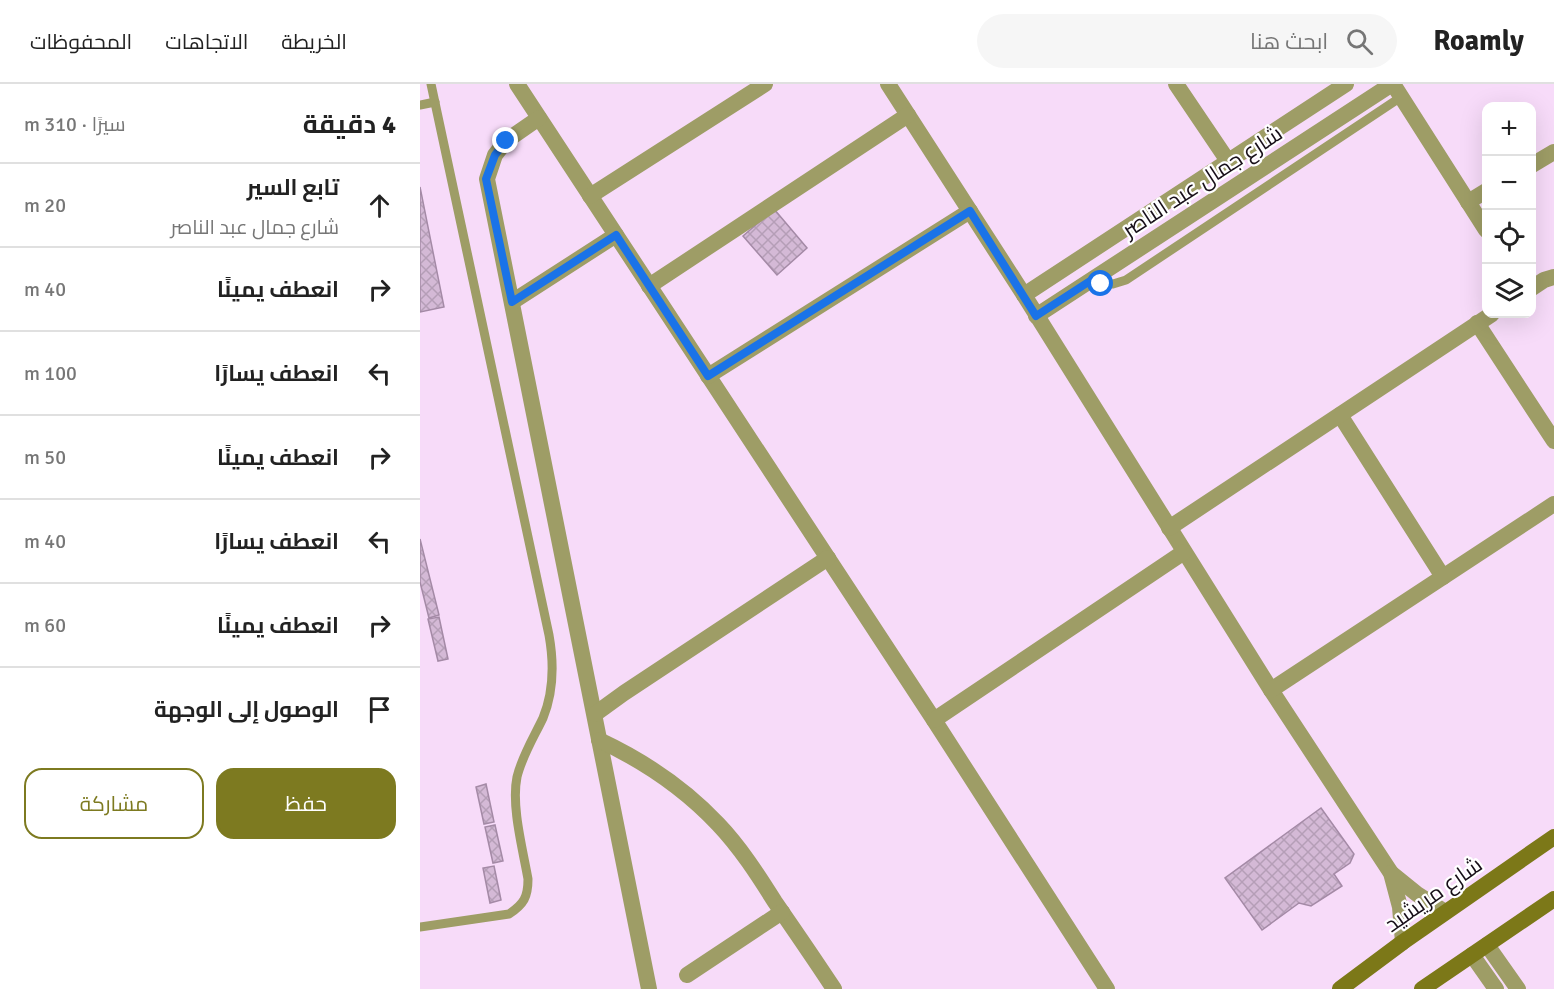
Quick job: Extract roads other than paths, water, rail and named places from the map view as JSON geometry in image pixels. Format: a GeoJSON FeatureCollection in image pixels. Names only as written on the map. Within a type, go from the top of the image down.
{"type":"FeatureCollection","features":[{"type":"Feature","properties":{"kind":"main road","name":"شارع مريشيد"},"geometry":{"type":"LineString","coordinates":[[1340,989],[1445,912],[1554,837]]}},
{"type":"Feature","properties":{"kind":"main road"},"geometry":{"type":"LineString","coordinates":[[1422,989],[1554,899]]}},
{"type":"Feature","properties":{"kind":"street"},"geometry":{"type":"LineString","coordinates":[[518,84],[1107,989]]}},
{"type":"Feature","properties":{"kind":"street"},"geometry":{"type":"LineString","coordinates":[[590,195],[765,84]]}},
{"type":"Feature","properties":{"kind":"street"},"geometry":{"type":"LineString","coordinates":[[888,84],[1024,295],[1271,690],[1391,873],[1417,894],[1445,912]]}},
{"type":"Feature","properties":{"kind":"street"},"geometry":{"type":"LineString","coordinates":[[1176,84],[1228,161]]}},
{"type":"Feature","properties":{"kind":"street","name":"شارع جمال عبد الناصر"},"geometry":{"type":"LineString","coordinates":[[1024,295],[1346,84]]}},
{"type":"Feature","properties":{"kind":"street"},"geometry":{"type":"LineString","coordinates":[[1395,88],[1482,224]]}},
{"type":"Feature","properties":{"kind":"street","name":"شارع جمال عبد الناصر"},"geometry":{"type":"LineString","coordinates":[[1036,316],[1395,88]]}},
{"type":"Feature","properties":{"kind":"street"},"geometry":{"type":"LineString","coordinates":[[649,286],[908,116]]}},
{"type":"Feature","properties":{"kind":"street"},"geometry":{"type":"LineString","coordinates":[[540,118],[506,141],[495,155],[486,179],[649,989]]}},
{"type":"Feature","properties":{"kind":"street"},"geometry":{"type":"LineString","coordinates":[[1536,163],[1554,152]]}},
{"type":"Feature","properties":{"kind":"street"},"geometry":{"type":"LineString","coordinates":[[1468,201],[1482,193]]}},
{"type":"Feature","properties":{"kind":"street"},"geometry":{"type":"LineString","coordinates":[[708,376],[970,211]]}},
{"type":"Feature","properties":{"kind":"street"},"geometry":{"type":"LineString","coordinates":[[512,302],[616,235]]}},
{"type":"Feature","properties":{"kind":"street"},"geometry":{"type":"LineString","coordinates":[[1536,285],[1554,277]]}},
{"type":"Feature","properties":{"kind":"street"},"geometry":{"type":"LineString","coordinates":[[1169,528],[1486,318]]}},
{"type":"Feature","properties":{"kind":"street"},"geometry":{"type":"LineString","coordinates":[[1478,323],[1554,441]]}},
{"type":"Feature","properties":{"kind":"street"},"geometry":{"type":"LineString","coordinates":[[1340,415],[1443,577]]}},
{"type":"Feature","properties":{"kind":"street"},"geometry":{"type":"LineString","coordinates":[[1271,690],[1554,504]]}},
{"type":"Feature","properties":{"kind":"street"},"geometry":{"type":"LineString","coordinates":[[934,720],[1184,552]]}},
{"type":"Feature","properties":{"kind":"street"},"geometry":{"type":"LineString","coordinates":[[594,714],[828,558]]}},
{"type":"Feature","properties":{"kind":"street"},"geometry":{"type":"LineString","coordinates":[[599,740],[652,768],[676,785],[719,825],[738,848],[834,989]]}},
{"type":"Feature","properties":{"kind":"street"},"geometry":{"type":"LineString","coordinates":[[1391,873],[1400,907],[1403,942]]}},
{"type":"Feature","properties":{"kind":"street"},"geometry":{"type":"LineString","coordinates":[[687,975],[782,912]]}},
{"type":"Feature","properties":{"kind":"street"},"geometry":{"type":"LineString","coordinates":[[1479,950],[1496,989]]}},
{"type":"Feature","properties":{"kind":"street"},"geometry":{"type":"LineString","coordinates":[[1479,950],[1518,989]]}},
{"type":"Feature","properties":{"kind":"lane"},"geometry":{"type":"LineString","coordinates":[[420,927],[509,914],[525,900],[528,879],[515,798],[517,779],[522,762],[544,716],[549,700],[553,668],[549,635],[431,84]]}},
{"type":"Feature","properties":{"kind":"lane"},"geometry":{"type":"LineString","coordinates":[[420,105],[435,102]]}}]}
